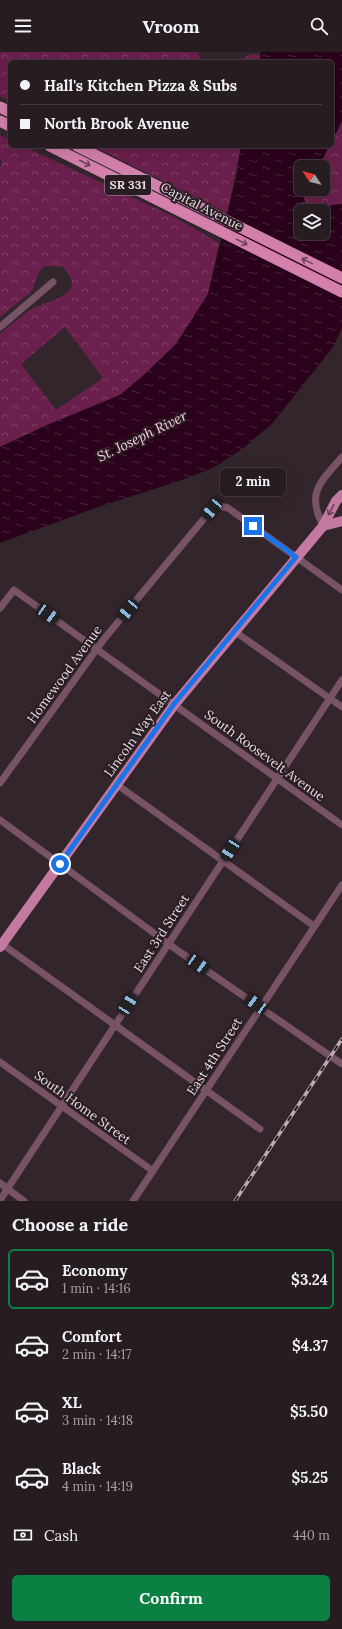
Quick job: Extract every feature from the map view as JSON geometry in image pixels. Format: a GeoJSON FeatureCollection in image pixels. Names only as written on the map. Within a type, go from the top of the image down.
{"type":"FeatureCollection","features":[{"type":"Feature","properties":{"kind":"highway","name":"Capital Avenue"},"geometry":{"type":"LineString","coordinates":[[54,148],[342,292]]}},
{"type":"Feature","properties":{"kind":"highway","name":"Capital Avenue"},"geometry":{"type":"LineString","coordinates":[[81,148],[342,278]]}},
{"type":"Feature","properties":{"kind":"main road","name":"Lincoln Way East"},"geometry":{"type":"LineString","coordinates":[[1,945],[174,704],[323,526],[336,501],[342,495]]}},
{"type":"Feature","properties":{"kind":"main road"},"geometry":{"type":"LineString","coordinates":[[323,526],[342,521]]}},
{"type":"Feature","properties":{"kind":"street"},"geometry":{"type":"LineString","coordinates":[[0,327],[53,282]]}},
{"type":"Feature","properties":{"kind":"street"},"geometry":{"type":"LineString","coordinates":[[323,526],[315,506],[315,497],[323,479],[342,457]]}},
{"type":"Feature","properties":{"kind":"street","name":"Homewood Avenue"},"geometry":{"type":"LineString","coordinates":[[0,783],[96,649],[212,509],[217,505],[222,505],[296,557]]}},
{"type":"Feature","properties":{"kind":"street"},"geometry":{"type":"LineString","coordinates":[[296,557],[342,590]]}},
{"type":"Feature","properties":{"kind":"street","name":"South Roosevelt Avenue"},"geometry":{"type":"LineString","coordinates":[[0,608],[14,590],[342,825]]}},
{"type":"Feature","properties":{"kind":"street"},"geometry":{"type":"LineString","coordinates":[[234,631],[342,707]]}},
{"type":"Feature","properties":{"kind":"street","name":"East 3rd Street"},"geometry":{"type":"LineString","coordinates":[[0,1200],[342,680]]}},
{"type":"Feature","properties":{"kind":"street"},"geometry":{"type":"LineString","coordinates":[[116,784],[314,926]]}},
{"type":"Feature","properties":{"kind":"street"},"geometry":{"type":"LineString","coordinates":[[0,820],[168,943],[342,1064]]}},
{"type":"Feature","properties":{"kind":"street","name":"East 4th Street"},"geometry":{"type":"LineString","coordinates":[[133,1201],[342,885]]}},
{"type":"Feature","properties":{"kind":"street"},"geometry":{"type":"LineString","coordinates":[[1,945],[260,1129]]}},
{"type":"Feature","properties":{"kind":"street","name":"South Home Street"},"geometry":{"type":"LineString","coordinates":[[0,1062],[153,1171]]}},
{"type":"Feature","properties":{"kind":"street"},"geometry":{"type":"LineString","coordinates":[[0,1183],[24,1201]]}},
{"type":"Feature","properties":{"kind":"green space"},"geometry":{"type":"Polygon","coordinates":[[[0,52],[198,52],[200,60],[8,60],[8,101],[0,96],[0,52]]]}},
{"type":"Feature","properties":{"kind":"green space"},"geometry":{"type":"Polygon","coordinates":[[[252,54],[260,55],[259,60],[238,60],[252,54]]]}},
{"type":"Feature","properties":{"kind":"green space"},"geometry":{"type":"Polygon","coordinates":[[[342,121],[342,204],[330,206],[330,204],[305,204],[304,196],[330,196],[330,160],[322,160],[328,148],[334,148],[334,137],[342,121]]]}},
{"type":"Feature","properties":{"kind":"green space"},"geometry":{"type":"Polygon","coordinates":[[[0,135],[8,139],[8,148],[27,148],[172,216],[219,243],[208,294],[176,344],[145,374],[120,395],[47,425],[0,447],[0,334],[28,311],[64,295],[70,290],[72,284],[70,276],[63,267],[45,266],[39,272],[31,292],[0,317],[0,167],[2,164],[0,157],[0,135]],[[65,327],[21,364],[56,410],[103,378],[65,327]]]}},
{"type":"Feature","properties":{"kind":"green space"},"geometry":{"type":"Polygon","coordinates":[[[97,148],[241,148],[227,213],[97,148]]]}},
{"type":"Feature","properties":{"kind":"water"},"geometry":{"type":"Polygon","coordinates":[[[261,52],[342,52],[342,121],[334,137],[334,60],[259,60],[261,52]]]}},
{"type":"Feature","properties":{"kind":"water","name":"St. Joseph River"},"geometry":{"type":"Polygon","coordinates":[[[241,148],[328,148],[322,160],[294,160],[294,196],[304,196],[305,204],[294,204],[294,240],[330,240],[330,206],[342,204],[342,328],[333,347],[272,424],[241,450],[211,469],[98,507],[0,543],[0,447],[47,425],[120,395],[145,374],[176,344],[208,294],[237,173],[241,148]]]}},
{"type":"Feature","properties":{"kind":"railway"},"geometry":{"type":"LineString","coordinates":[[235,1201],[342,1039]]}},
{"type":"Feature","properties":{"kind":"route"},"geometry":{"type":"LineString","coordinates":[[60,864],[174,704],[296,557],[253,526]]}}]}
